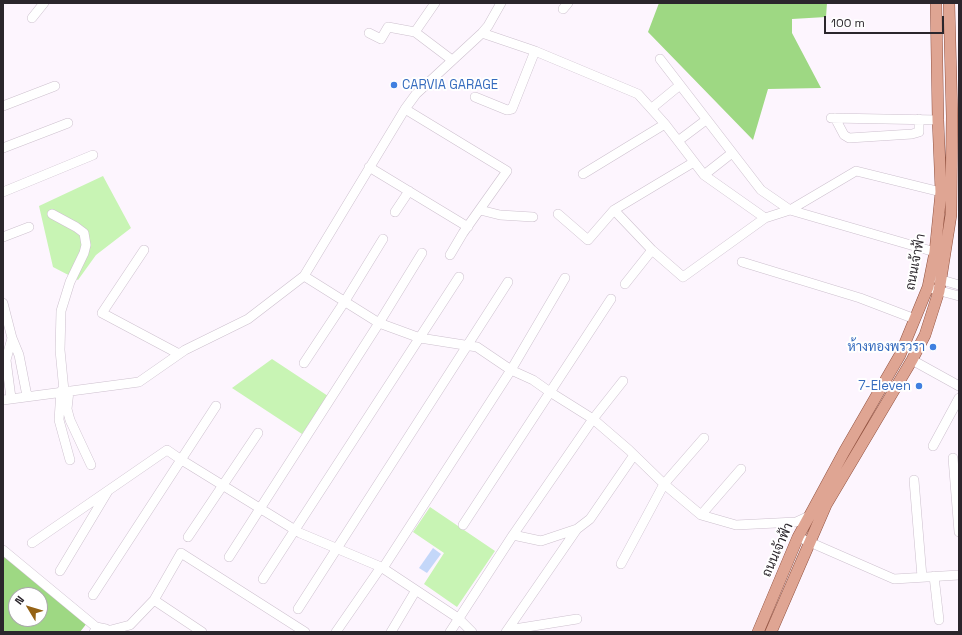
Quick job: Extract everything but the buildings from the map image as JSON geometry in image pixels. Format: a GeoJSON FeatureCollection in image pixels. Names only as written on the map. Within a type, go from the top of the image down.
{"type":"FeatureCollection","features":[{"type":"Feature","properties":{"kind":"main road","name":"ถนนเจ้าฟ้า"},"geometry":{"type":"LineString","coordinates":[[758,632],[798,537],[844,452],[900,355],[929,282],[935,252],[941,192],[936,3]]}},
{"type":"Feature","properties":{"kind":"main road","name":"ถนนเจ้าฟ้า"},"geometry":{"type":"LineString","coordinates":[[771,632],[826,505],[912,360],[925,335],[940,285],[951,214],[955,128],[949,3]]}},
{"type":"Feature","properties":{"kind":"street"},"geometry":{"type":"LineString","coordinates":[[32,18],[44,3]]}},
{"type":"Feature","properties":{"kind":"street"},"geometry":{"type":"LineString","coordinates":[[415,32],[435,3]]}},
{"type":"Feature","properties":{"kind":"street"},"geometry":{"type":"LineString","coordinates":[[3,303],[8,333],[6,360],[7,399],[139,382],[179,354],[248,320],[304,276],[405,109],[416,94],[482,33],[502,3]]}},
{"type":"Feature","properties":{"kind":"street"},"geometry":{"type":"LineString","coordinates":[[369,33],[381,39],[388,27],[415,32],[452,60]]}},
{"type":"Feature","properties":{"kind":"street"},"geometry":{"type":"LineString","coordinates":[[482,33],[535,51],[638,94],[652,108],[704,175],[765,218]]}},
{"type":"Feature","properties":{"kind":"street"},"geometry":{"type":"LineString","coordinates":[[475,97],[507,110],[512,109],[535,51]]}},
{"type":"Feature","properties":{"kind":"street"},"geometry":{"type":"LineString","coordinates":[[660,59],[761,190],[790,210],[935,252]]}},
{"type":"Feature","properties":{"kind":"street"},"geometry":{"type":"LineString","coordinates":[[652,108],[680,85]]}},
{"type":"Feature","properties":{"kind":"street"},"geometry":{"type":"LineString","coordinates":[[3,106],[55,86]]}},
{"type":"Feature","properties":{"kind":"street"},"geometry":{"type":"LineString","coordinates":[[405,109],[507,171],[450,255]]}},
{"type":"Feature","properties":{"kind":"street"},"geometry":{"type":"LineString","coordinates":[[919,119],[919,132],[912,134],[849,138],[844,135],[833,118],[919,119],[938,120]]}},
{"type":"Feature","properties":{"kind":"street"},"geometry":{"type":"LineString","coordinates":[[678,141],[706,120]]}},
{"type":"Feature","properties":{"kind":"street"},"geometry":{"type":"LineString","coordinates":[[3,148],[68,123]]}},
{"type":"Feature","properties":{"kind":"street"},"geometry":{"type":"LineString","coordinates":[[583,174],[665,124]]}},
{"type":"Feature","properties":{"kind":"street"},"geometry":{"type":"LineString","coordinates":[[704,175],[732,153]]}},
{"type":"Feature","properties":{"kind":"street"},"geometry":{"type":"LineString","coordinates":[[3,192],[93,155]]}},
{"type":"Feature","properties":{"kind":"street"},"geometry":{"type":"LineString","coordinates":[[558,214],[588,240],[614,210],[694,162]]}},
{"type":"Feature","properties":{"kind":"street"},"geometry":{"type":"LineString","coordinates":[[369,167],[468,227]]}},
{"type":"Feature","properties":{"kind":"street"},"geometry":{"type":"LineString","coordinates":[[614,210],[652,250],[683,277],[765,218],[790,210],[856,171],[941,192]]}},
{"type":"Feature","properties":{"kind":"street"},"geometry":{"type":"LineString","coordinates":[[395,212],[409,191]]}},
{"type":"Feature","properties":{"kind":"street"},"geometry":{"type":"LineString","coordinates":[[480,210],[500,215],[533,217]]}},
{"type":"Feature","properties":{"kind":"street"},"geometry":{"type":"LineString","coordinates":[[52,214],[84,233],[86,245],[84,253],[70,282],[61,311],[60,350],[67,409],[70,420],[91,465]]}},
{"type":"Feature","properties":{"kind":"street"},"geometry":{"type":"LineString","coordinates":[[3,237],[29,227]]}},
{"type":"Feature","properties":{"kind":"street"},"geometry":{"type":"LineString","coordinates":[[304,363],[345,301],[383,239]]}},
{"type":"Feature","properties":{"kind":"street"},"geometry":{"type":"LineString","coordinates":[[144,250],[102,313],[179,354]]}},
{"type":"Feature","properties":{"kind":"street"},"geometry":{"type":"LineString","coordinates":[[625,284],[652,250]]}},
{"type":"Feature","properties":{"kind":"street"},"geometry":{"type":"LineString","coordinates":[[229,557],[379,323],[422,253]]}},
{"type":"Feature","properties":{"kind":"street"},"geometry":{"type":"LineString","coordinates":[[742,262],[860,298],[915,319]]}},
{"type":"Feature","properties":{"kind":"street"},"geometry":{"type":"LineString","coordinates":[[304,276],[379,323],[420,338],[477,347],[511,370],[533,380],[593,419],[701,516],[736,525],[796,522],[809,516]]}},
{"type":"Feature","properties":{"kind":"street"},"geometry":{"type":"LineString","coordinates":[[264,579],[459,276]]}},
{"type":"Feature","properties":{"kind":"street"},"geometry":{"type":"LineString","coordinates":[[336,632],[382,567],[511,370],[565,278]]}},
{"type":"Feature","properties":{"kind":"street"},"geometry":{"type":"LineString","coordinates":[[298,609],[508,282]]}},
{"type":"Feature","properties":{"kind":"street"},"geometry":{"type":"LineString","coordinates":[[929,282],[940,285],[959,296]]}},
{"type":"Feature","properties":{"kind":"street"},"geometry":{"type":"LineString","coordinates":[[940,285],[959,285]]}},
{"type":"Feature","properties":{"kind":"street"},"geometry":{"type":"LineString","coordinates":[[463,525],[611,299]]}},
{"type":"Feature","properties":{"kind":"street"},"geometry":{"type":"LineString","coordinates":[[8,333],[19,355],[27,396]]}},
{"type":"Feature","properties":{"kind":"street"},"geometry":{"type":"LineString","coordinates":[[912,360],[959,386]]}},
{"type":"Feature","properties":{"kind":"street"},"geometry":{"type":"LineString","coordinates":[[450,632],[513,535],[593,419],[623,381]]}},
{"type":"Feature","properties":{"kind":"street"},"geometry":{"type":"LineString","coordinates":[[65,391],[59,420],[70,460]]}},
{"type":"Feature","properties":{"kind":"street"},"geometry":{"type":"LineString","coordinates":[[933,446],[959,398]]}},
{"type":"Feature","properties":{"kind":"street"},"geometry":{"type":"LineString","coordinates":[[93,596],[180,459],[216,406]]}},
{"type":"Feature","properties":{"kind":"street"},"geometry":{"type":"LineString","coordinates":[[188,537],[258,433]]}},
{"type":"Feature","properties":{"kind":"street"},"geometry":{"type":"LineString","coordinates":[[621,564],[664,484],[704,438]]}},
{"type":"Feature","properties":{"kind":"street"},"geometry":{"type":"LineString","coordinates":[[32,543],[109,488],[167,450],[296,530],[382,567],[458,618],[472,632]]}},
{"type":"Feature","properties":{"kind":"street"},"geometry":{"type":"LineString","coordinates":[[507,631],[577,529],[590,519],[634,455]]}},
{"type":"Feature","properties":{"kind":"street"},"geometry":{"type":"LineString","coordinates":[[953,458],[959,532]]}},
{"type":"Feature","properties":{"kind":"street"},"geometry":{"type":"LineString","coordinates":[[701,516],[741,469]]}},
{"type":"Feature","properties":{"kind":"street"},"geometry":{"type":"LineString","coordinates":[[914,480],[922,577]]}},
{"type":"Feature","properties":{"kind":"street"},"geometry":{"type":"LineString","coordinates":[[60,571],[109,488]]}},
{"type":"Feature","properties":{"kind":"street"},"geometry":{"type":"LineString","coordinates":[[513,535],[541,541],[577,529]]}},
{"type":"Feature","properties":{"kind":"street"},"geometry":{"type":"LineString","coordinates":[[798,537],[894,579],[959,575]]}},
{"type":"Feature","properties":{"kind":"street"},"geometry":{"type":"LineString","coordinates":[[3,550],[96,627],[111,631]]}},
{"type":"Feature","properties":{"kind":"street"},"geometry":{"type":"LineString","coordinates":[[94,632],[111,631],[130,625],[154,600],[181,553],[306,632]]}},
{"type":"Feature","properties":{"kind":"street"},"geometry":{"type":"LineString","coordinates":[[934,576],[939,620]]}},
{"type":"Feature","properties":{"kind":"street"},"geometry":{"type":"LineString","coordinates":[[391,632],[416,590]]}},
{"type":"Feature","properties":{"kind":"street"},"geometry":{"type":"LineString","coordinates":[[154,600],[202,632]]}},
{"type":"Feature","properties":{"kind":"street"},"geometry":{"type":"LineString","coordinates":[[507,631],[577,619]]}},
{"type":"Feature","properties":{"kind":"green space"},"geometry":{"type":"Polygon","coordinates":[[[659,3],[827,3],[826,17],[792,19],[792,33],[821,88],[768,89],[753,140],[648,32],[659,3]]]}},
{"type":"Feature","properties":{"kind":"green space"},"geometry":{"type":"Polygon","coordinates":[[[103,176],[131,228],[96,255],[78,280],[53,267],[39,206],[103,176]]]}},
{"type":"Feature","properties":{"kind":"green space"},"geometry":{"type":"Polygon","coordinates":[[[272,359],[328,396],[302,434],[232,388],[272,359]]]}},
{"type":"Feature","properties":{"kind":"green space"},"geometry":{"type":"Polygon","coordinates":[[[430,507],[495,551],[457,607],[424,584],[444,553],[413,532],[430,507]]]}},
{"type":"Feature","properties":{"kind":"green space"},"geometry":{"type":"Polygon","coordinates":[[[3,552],[44,587],[8,587],[8,627],[48,627],[48,590],[87,623],[80,632],[3,632],[3,552]]]}},
{"type":"Feature","properties":{"kind":"water"},"geometry":{"type":"Polygon","coordinates":[[[433,548],[441,554],[427,573],[419,568],[433,548]]]}},
{"type":"Feature","properties":{"kind":"place","name":"CARVIA GARAGE"},"geometry":{"type":"Point","coordinates":[394,85]}},
{"type":"Feature","properties":{"kind":"place","name":"ห้างทองพรวรา"},"geometry":{"type":"Point","coordinates":[933,347]}},
{"type":"Feature","properties":{"kind":"place","name":"7-Eleven"},"geometry":{"type":"Point","coordinates":[919,386]}}]}
